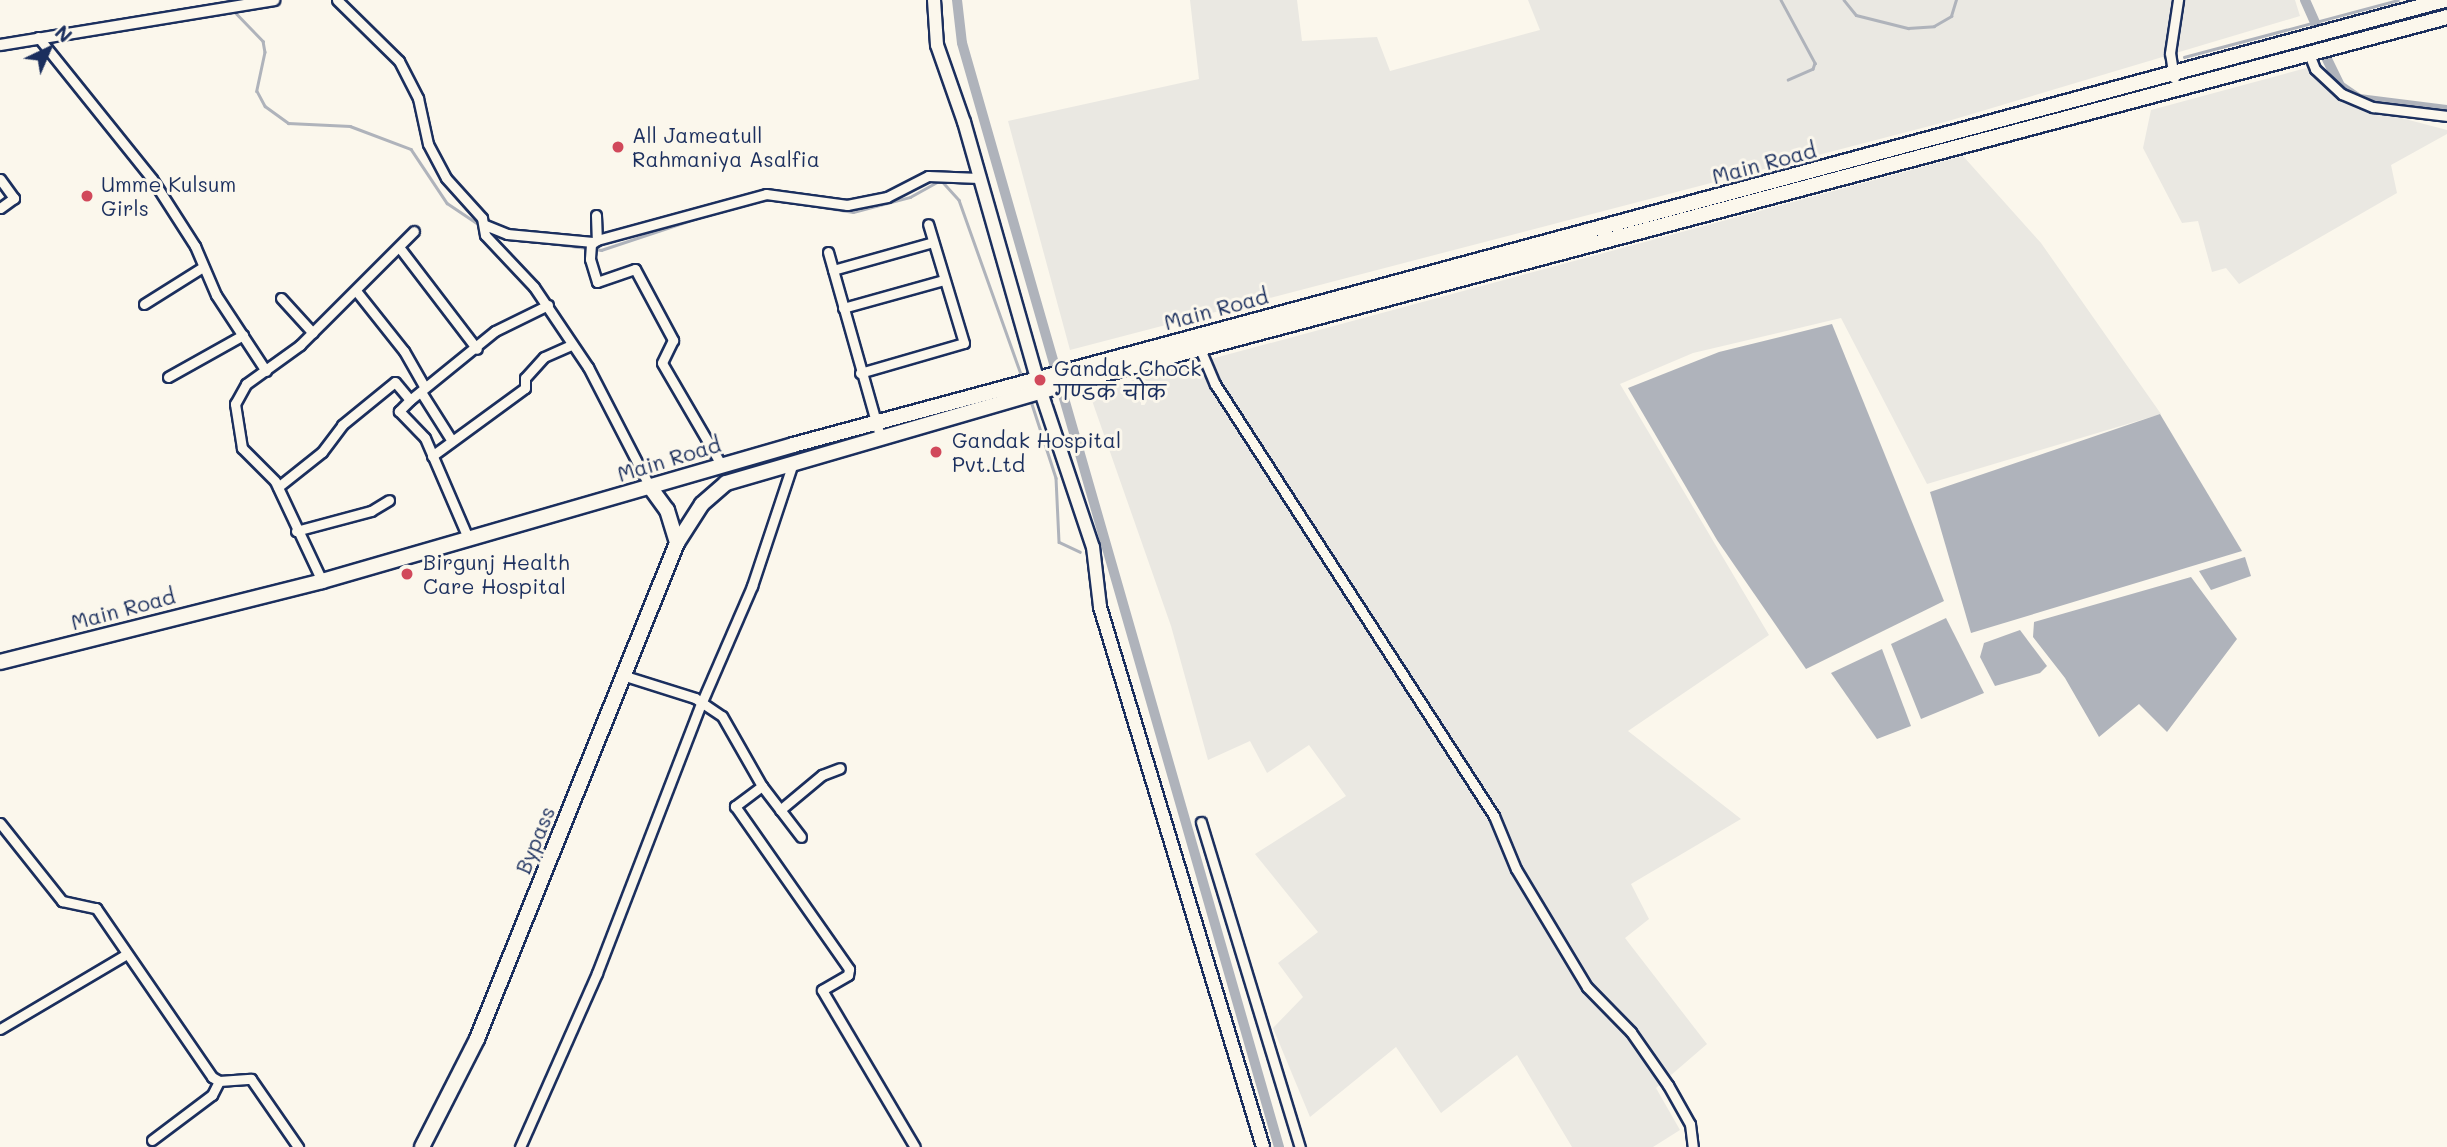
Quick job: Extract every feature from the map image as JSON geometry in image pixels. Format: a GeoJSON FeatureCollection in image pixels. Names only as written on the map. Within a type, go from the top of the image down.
{"type":"FeatureCollection","features":[{"type":"Feature","properties":{"kind":"main road"},"geometry":{"type":"LineString","coordinates":[[934,0],[937,45],[1093,547],[1100,607],[1263,1147]]}},
{"type":"Feature","properties":{"kind":"main road","name":"Main Road"},"geometry":{"type":"LineString","coordinates":[[767,468],[881,439],[1065,377],[2445,0]]}},
{"type":"Feature","properties":{"kind":"main road","name":"Main Road"},"geometry":{"type":"LineString","coordinates":[[1065,377],[1200,349],[1751,205],[2447,17]]}},
{"type":"Feature","properties":{"kind":"main road"},"geometry":{"type":"LineString","coordinates":[[1745,190],[1751,205]]}},
{"type":"Feature","properties":{"kind":"main road","name":"Main Road"},"geometry":{"type":"LineString","coordinates":[[0,662],[322,581],[875,422],[1042,385]]}},
{"type":"Feature","properties":{"kind":"main road","name":"Bypass"},"geometry":{"type":"LineString","coordinates":[[422,1147],[477,1039],[677,543],[713,492],[767,468]]}},
{"type":"Feature","properties":{"kind":"main road"},"geometry":{"type":"LineString","coordinates":[[650,487],[667,510],[677,543]]}},
{"type":"Feature","properties":{"kind":"street"},"geometry":{"type":"LineString","coordinates":[[0,45],[274,0]]}},
{"type":"Feature","properties":{"kind":"street"},"geometry":{"type":"LineString","coordinates":[[337,0],[399,61],[418,98],[428,144],[446,178],[485,230],[548,305],[571,345],[588,367],[650,487]]}},
{"type":"Feature","properties":{"kind":"street"},"geometry":{"type":"LineString","coordinates":[[2178,0],[2171,53],[2172,74],[2178,89]]}},
{"type":"Feature","properties":{"kind":"street"},"geometry":{"type":"LineString","coordinates":[[38,37],[152,179],[266,371]]}},
{"type":"Feature","properties":{"kind":"street"},"geometry":{"type":"LineString","coordinates":[[2309,54],[2315,69],[2342,94],[2374,107],[2447,116]]}},
{"type":"Feature","properties":{"kind":"street"},"geometry":{"type":"LineString","coordinates":[[485,230],[594,242],[766,194],[847,205],[887,197],[928,176],[979,178]]}},
{"type":"Feature","properties":{"kind":"street"},"geometry":{"type":"LineString","coordinates":[[0,179],[14,198],[0,208]]}},
{"type":"Feature","properties":{"kind":"street"},"geometry":{"type":"LineString","coordinates":[[596,215],[590,259],[597,282],[635,269],[673,340],[662,363],[722,466]]}},
{"type":"Feature","properties":{"kind":"street"},"geometry":{"type":"LineString","coordinates":[[860,373],[964,343],[928,224]]}},
{"type":"Feature","properties":{"kind":"street"},"geometry":{"type":"LineString","coordinates":[[322,581],[296,531],[278,487],[242,448],[235,404],[246,384],[266,371],[357,292],[414,231]]}},
{"type":"Feature","properties":{"kind":"street"},"geometry":{"type":"LineString","coordinates":[[832,270],[933,242]]}},
{"type":"Feature","properties":{"kind":"street"},"geometry":{"type":"LineString","coordinates":[[399,247],[477,349]]}},
{"type":"Feature","properties":{"kind":"street"},"geometry":{"type":"LineString","coordinates":[[828,253],[860,373],[881,439]]}},
{"type":"Feature","properties":{"kind":"street"},"geometry":{"type":"LineString","coordinates":[[144,304],[203,267]]}},
{"type":"Feature","properties":{"kind":"street"},"geometry":{"type":"LineString","coordinates":[[843,308],[944,280]]}},
{"type":"Feature","properties":{"kind":"street"},"geometry":{"type":"LineString","coordinates":[[357,292],[404,351],[452,441]]}},
{"type":"Feature","properties":{"kind":"street"},"geometry":{"type":"LineString","coordinates":[[281,298],[313,332]]}},
{"type":"Feature","properties":{"kind":"street"},"geometry":{"type":"LineString","coordinates":[[469,540],[423,434],[399,411],[423,389],[477,349],[495,331],[548,305]]}},
{"type":"Feature","properties":{"kind":"street"},"geometry":{"type":"LineString","coordinates":[[168,377],[243,335]]}},
{"type":"Feature","properties":{"kind":"street"},"geometry":{"type":"LineString","coordinates":[[432,456],[525,388],[525,378],[544,358],[571,345]]}},
{"type":"Feature","properties":{"kind":"street"},"geometry":{"type":"LineString","coordinates":[[1200,349],[1214,384],[1494,816],[1516,869],[1587,987],[1631,1032],[1668,1085],[1690,1124],[1693,1147]]}},
{"type":"Feature","properties":{"kind":"street"},"geometry":{"type":"LineString","coordinates":[[278,487],[322,452],[342,425],[396,383],[410,400]]}},
{"type":"Feature","properties":{"kind":"street"},"geometry":{"type":"LineString","coordinates":[[520,1147],[597,972],[701,704],[752,586],[793,463]]}},
{"type":"Feature","properties":{"kind":"street"},"geometry":{"type":"LineString","coordinates":[[296,531],[372,511],[389,500]]}},
{"type":"Feature","properties":{"kind":"street"},"geometry":{"type":"LineString","coordinates":[[622,676],[695,698],[722,716],[762,786],[801,837]]}},
{"type":"Feature","properties":{"kind":"street"},"geometry":{"type":"LineString","coordinates":[[780,810],[822,775],[840,768]]}},
{"type":"Feature","properties":{"kind":"street"},"geometry":{"type":"LineString","coordinates":[[762,786],[735,806],[849,969],[848,975],[822,990],[915,1147]]}},
{"type":"Feature","properties":{"kind":"street"},"geometry":{"type":"LineString","coordinates":[[1201,822],[1300,1147]]}},
{"type":"Feature","properties":{"kind":"street"},"geometry":{"type":"LineString","coordinates":[[0,823],[62,901],[96,908],[200,1062],[219,1081],[251,1079],[298,1147]]}},
{"type":"Feature","properties":{"kind":"street"},"geometry":{"type":"LineString","coordinates":[[0,1029],[127,954]]}},
{"type":"Feature","properties":{"kind":"street"},"geometry":{"type":"LineString","coordinates":[[152,1140],[212,1095],[219,1081]]}},
{"type":"Feature","properties":{"kind":"shaded area"},"geometry":{"type":"Polygon","coordinates":[[[1190,0],[1297,0],[1302,41],[1377,37],[1390,71],[1540,30],[1528,0],[2295,0],[2300,16],[1945,122],[1070,350],[1008,121],[1199,79],[1190,0]]]}},
{"type":"Feature","properties":{"kind":"shaded area"},"geometry":{"type":"Polygon","coordinates":[[[2306,68],[2326,87],[2363,108],[2447,130],[2447,134],[2391,165],[2397,193],[2239,284],[2226,268],[2212,272],[2198,221],[2182,223],[2143,148],[2151,110],[2306,68]]]}},
{"type":"Feature","properties":{"kind":"shaded area"},"geometry":{"type":"Polygon","coordinates":[[[1963,156],[2041,243],[2161,414],[1927,484],[1841,318],[1693,353],[1620,384],[1769,635],[1628,731],[1741,819],[1631,884],[1649,919],[1625,938],[1707,1044],[1656,1088],[1680,1130],[1653,1147],[1572,1147],[1517,1055],[1441,1113],[1396,1047],[1310,1117],[1273,1028],[1303,997],[1278,963],[1318,932],[1255,854],[1346,796],[1309,745],[1267,773],[1250,741],[1208,760],[1171,626],[1089,392],[1963,156]]]}},
{"type":"Feature","properties":{"kind":"shaded area"},"geometry":{"type":"Polygon","coordinates":[[[1832,324],[1944,601],[1806,669],[1717,540],[1628,388],[1719,352],[1832,324]]]}},
{"type":"Feature","properties":{"kind":"shaded area"},"geometry":{"type":"Polygon","coordinates":[[[2160,414],[2242,551],[1971,633],[1930,492],[2160,414]]]}},
{"type":"Feature","properties":{"kind":"shaded area"},"geometry":{"type":"Polygon","coordinates":[[[2245,557],[2251,576],[2211,590],[2199,571],[2245,557]]]}},
{"type":"Feature","properties":{"kind":"shaded area"},"geometry":{"type":"Polygon","coordinates":[[[2191,577],[2237,639],[2167,732],[2139,704],[2099,737],[2065,678],[2033,637],[2034,622],[2191,577]]]}},
{"type":"Feature","properties":{"kind":"shaded area"},"geometry":{"type":"Polygon","coordinates":[[[1946,618],[1984,693],[1921,719],[1891,644],[1946,618]]]}},
{"type":"Feature","properties":{"kind":"shaded area"},"geometry":{"type":"Polygon","coordinates":[[[2020,630],[2047,666],[2040,673],[1995,686],[1980,657],[1984,643],[2020,630]]]}},
{"type":"Feature","properties":{"kind":"shaded area"},"geometry":{"type":"Polygon","coordinates":[[[1882,649],[1911,726],[1877,739],[1831,673],[1882,649]]]}},
{"type":"Feature","properties":{"kind":"waterway"},"geometry":{"type":"LineString","coordinates":[[957,0],[962,43],[1279,1147]]}},
{"type":"Feature","properties":{"kind":"waterway"},"geometry":{"type":"LineString","coordinates":[[1781,0],[1815,63],[1813,69],[1788,80]]}},
{"type":"Feature","properties":{"kind":"waterway"},"geometry":{"type":"LineString","coordinates":[[1844,0],[1856,15],[1908,28],[1934,26],[1951,16],[1956,0]]}},
{"type":"Feature","properties":{"kind":"waterway"},"geometry":{"type":"LineString","coordinates":[[2305,0],[2319,32]]}},
{"type":"Feature","properties":{"kind":"waterway"},"geometry":{"type":"LineString","coordinates":[[2184,57],[2398,0]]}},
{"type":"Feature","properties":{"kind":"waterway"},"geometry":{"type":"LineString","coordinates":[[234,11],[263,41],[265,52],[257,91],[265,106],[288,123],[350,126],[411,149],[447,203],[480,225]]}},
{"type":"Feature","properties":{"kind":"waterway"},"geometry":{"type":"LineString","coordinates":[[2325,55],[2340,86],[2359,99],[2447,110]]}},
{"type":"Feature","properties":{"kind":"waterway"},"geometry":{"type":"LineString","coordinates":[[752,202],[773,199],[853,212],[910,197],[941,180],[959,200],[1021,374]]}},
{"type":"Feature","properties":{"kind":"waterway"},"geometry":{"type":"LineString","coordinates":[[519,239],[601,250],[725,209]]}},
{"type":"Feature","properties":{"kind":"waterway"},"geometry":{"type":"LineString","coordinates":[[1031,401],[1056,478],[1059,542],[1080,552]]}},
{"type":"Feature","properties":{"kind":"place","name":"All Jameatull Rahmaniya Asalfia"},"geometry":{"type":"Point","coordinates":[618,147]}},
{"type":"Feature","properties":{"kind":"place","name":"Umme Kulsum Girls"},"geometry":{"type":"Point","coordinates":[87,196]}},
{"type":"Feature","properties":{"kind":"place","name":"Gandak Chock गण्डक चोक"},"geometry":{"type":"Point","coordinates":[1040,380]}},
{"type":"Feature","properties":{"kind":"place","name":"Gandak Hospital Pvt.Ltd"},"geometry":{"type":"Point","coordinates":[936,452]}},
{"type":"Feature","properties":{"kind":"place","name":"Birgunj Health Care Hospital"},"geometry":{"type":"Point","coordinates":[407,574]}}]}
